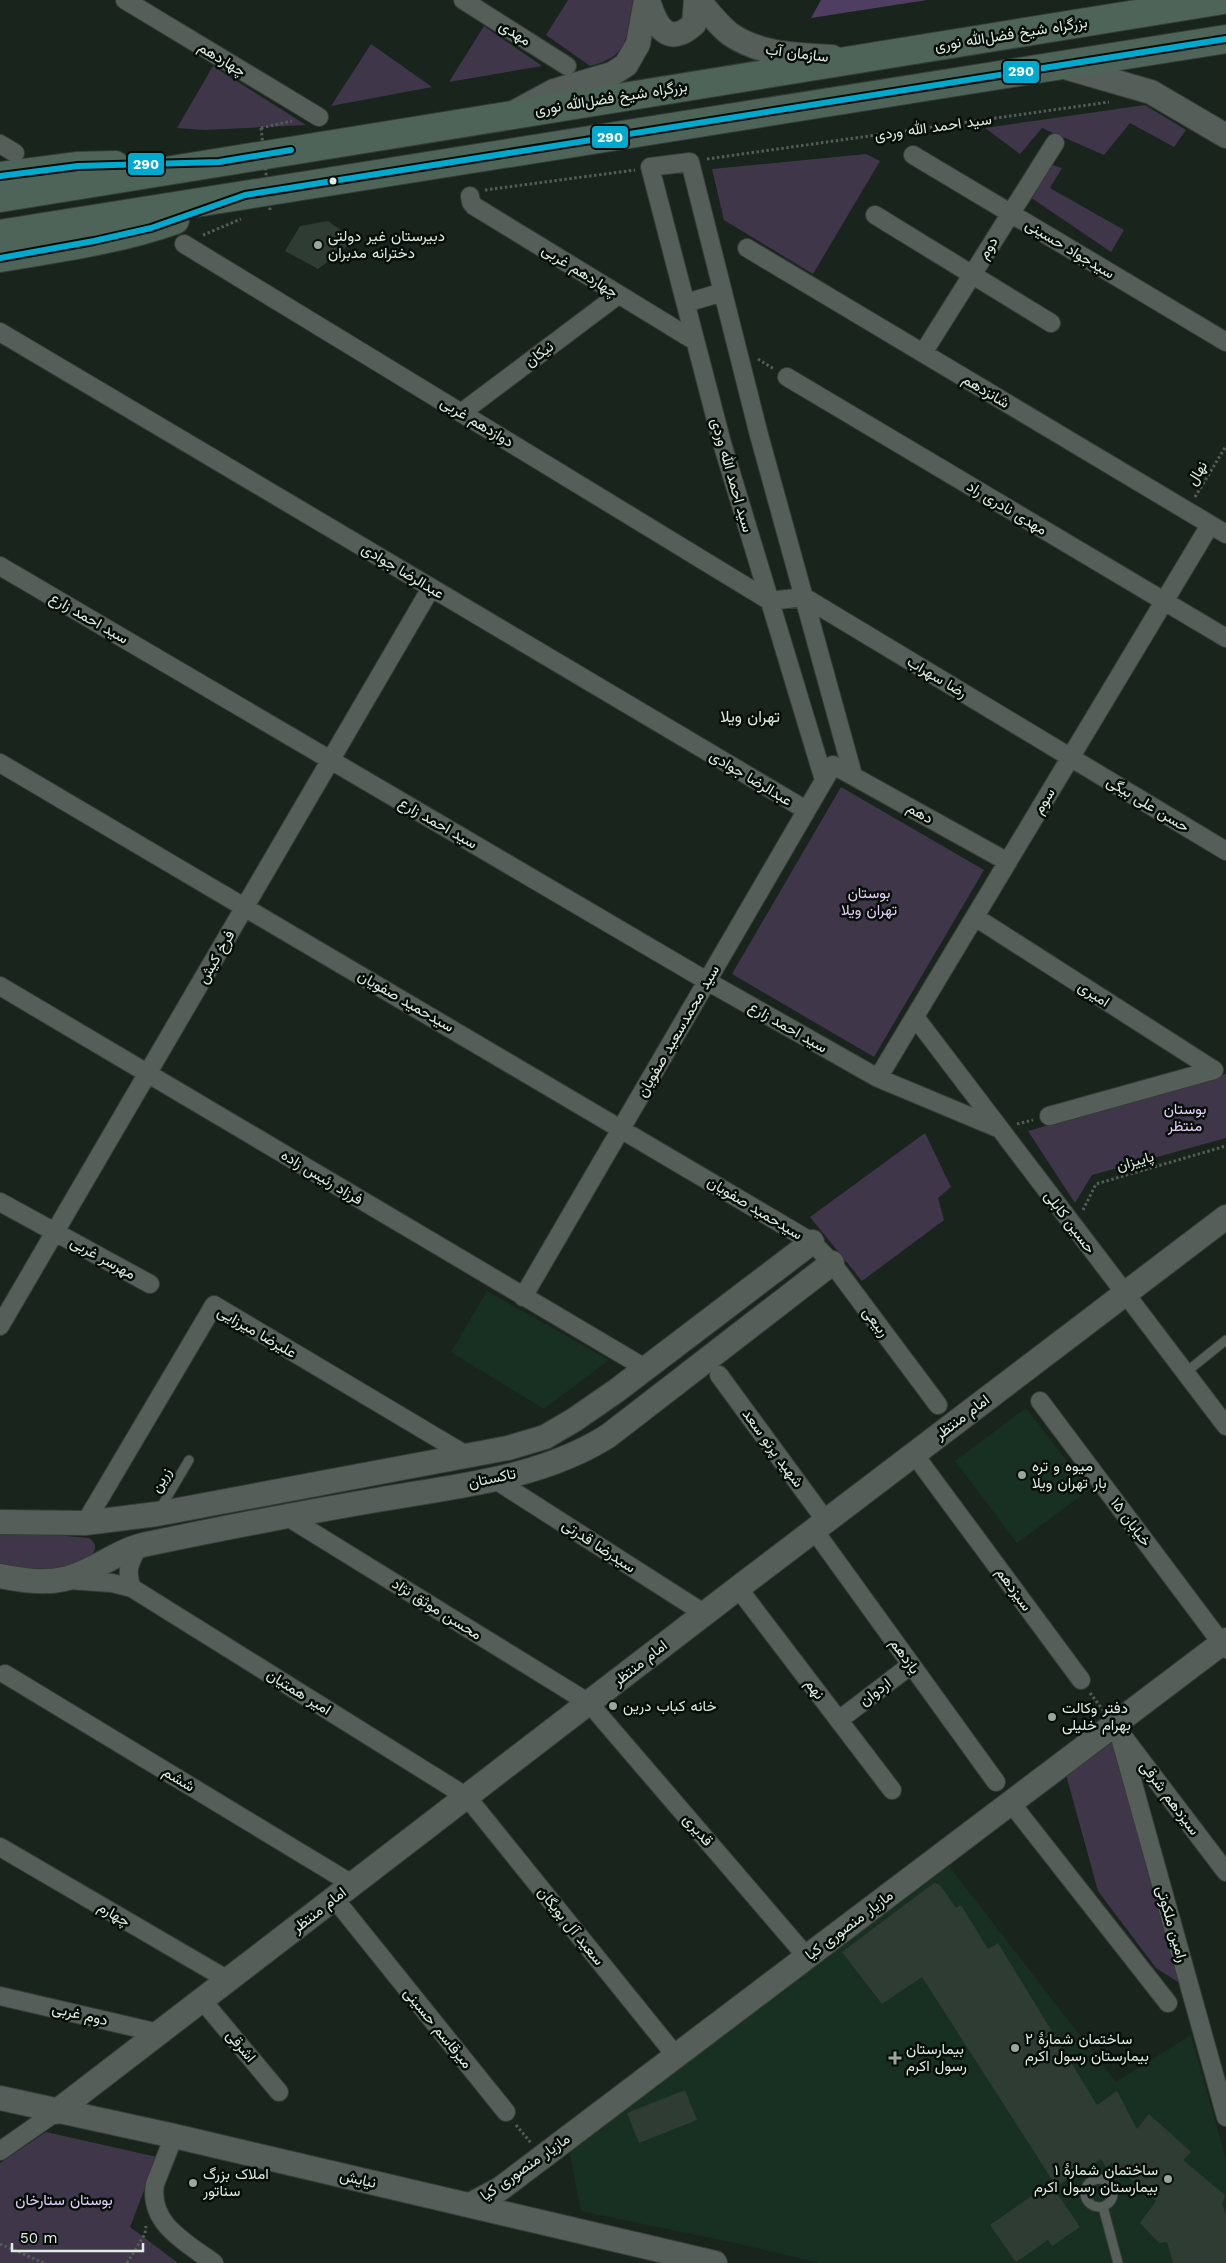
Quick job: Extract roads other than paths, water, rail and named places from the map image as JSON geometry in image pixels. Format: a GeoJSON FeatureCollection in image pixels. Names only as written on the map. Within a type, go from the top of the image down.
{"type":"FeatureCollection","features":[{"type":"Feature","properties":{"kind":"highway","name":"بزرگراه شیخ فضل‌الله نوری"},"geometry":{"type":"LineString","coordinates":[[0,198],[1223,0]]}},
{"type":"Feature","properties":{"kind":"highway"},"geometry":{"type":"LineString","coordinates":[[0,258],[94,241],[245,206],[1226,39]]}},
{"type":"Feature","properties":{"kind":"highway"},"geometry":{"type":"LineString","coordinates":[[0,176],[78,166],[219,162]]}},
{"type":"Feature","properties":{"kind":"highway"},"geometry":{"type":"LineString","coordinates":[[0,234],[70,222],[245,206]]}},
{"type":"Feature","properties":{"kind":"street","name":"چهاردهم"},"geometry":{"type":"LineString","coordinates":[[125,0],[319,117]]}},
{"type":"Feature","properties":{"kind":"street","name":"مهدی"},"geometry":{"type":"LineString","coordinates":[[463,0],[568,66]]}},
{"type":"Feature","properties":{"kind":"street"},"geometry":{"type":"LineString","coordinates":[[647,0],[655,22],[660,29],[676,34],[684,32],[694,24],[697,0]]}},
{"type":"Feature","properties":{"kind":"street"},"geometry":{"type":"LineString","coordinates":[[510,114],[554,91],[612,74],[626,65],[638,44],[647,0]]}},
{"type":"Feature","properties":{"kind":"street","name":"سازمان آب"},"geometry":{"type":"LineString","coordinates":[[697,0],[728,33],[744,43],[764,50],[854,59]]}},
{"type":"Feature","properties":{"kind":"street"},"geometry":{"type":"LineString","coordinates":[[1061,66],[1151,92],[1226,136]]}},
{"type":"Feature","properties":{"kind":"street","name":"دوم"},"geometry":{"type":"LineString","coordinates":[[923,353],[1055,143]]}},
{"type":"Feature","properties":{"kind":"street"},"geometry":{"type":"LineString","coordinates":[[0,144],[15,153]]}},
{"type":"Feature","properties":{"kind":"street","name":"سیدجواد حسینی"},"geometry":{"type":"LineString","coordinates":[[913,156],[1226,342]]}},
{"type":"Feature","properties":{"kind":"street","name":"سید احمد الله وردی"},"geometry":{"type":"LineString","coordinates":[[723,292],[690,162],[650,167],[722,443],[770,601],[828,772]]}},
{"type":"Feature","properties":{"kind":"street","name":"چهاردهم غربی"},"geometry":{"type":"LineString","coordinates":[[470,196],[470,202],[474,206],[695,341]]}},
{"type":"Feature","properties":{"kind":"street"},"geometry":{"type":"LineString","coordinates":[[875,215],[1051,323]]}},
{"type":"Feature","properties":{"kind":"street","name":"دوازدهم غربی"},"geometry":{"type":"LineString","coordinates":[[184,244],[770,601]]}},
{"type":"Feature","properties":{"kind":"street","name":"شانزدهم"},"geometry":{"type":"LineString","coordinates":[[747,248],[1226,534]]}},
{"type":"Feature","properties":{"kind":"street"},"geometry":{"type":"LineString","coordinates":[[686,304],[723,292],[853,775]]}},
{"type":"Feature","properties":{"kind":"street","name":"نیکان"},"geometry":{"type":"LineString","coordinates":[[461,413],[618,295]]}},
{"type":"Feature","properties":{"kind":"street","name":"عبدالرضا جوادی"},"geometry":{"type":"LineString","coordinates":[[0,332],[806,810]]}},
{"type":"Feature","properties":{"kind":"street","name":"مهدی نادری راد"},"geometry":{"type":"LineString","coordinates":[[787,377],[1226,638]]}},
{"type":"Feature","properties":{"kind":"street","name":"سوم"},"geometry":{"type":"LineString","coordinates":[[878,1078],[1210,525]]}},
{"type":"Feature","properties":{"kind":"street","name":"سید احمد زارع"},"geometry":{"type":"LineString","coordinates":[[0,566],[707,981],[878,1078],[1000,1129]]}},
{"type":"Feature","properties":{"kind":"street","name":"فرخ کیش"},"geometry":{"type":"LineString","coordinates":[[0,1326],[431,588]]}},
{"type":"Feature","properties":{"kind":"street"},"geometry":{"type":"LineString","coordinates":[[770,601],[804,597]]}},
{"type":"Feature","properties":{"kind":"street","name":"رضا سهراب"},"geometry":{"type":"LineString","coordinates":[[804,597],[1071,757]]}},
{"type":"Feature","properties":{"kind":"street","name":"حسن علی بیگی"},"geometry":{"type":"LineString","coordinates":[[1071,757],[1226,851]]}},
{"type":"Feature","properties":{"kind":"street","name":"سیدحمید صفویان"},"geometry":{"type":"LineString","coordinates":[[0,763],[622,1128],[812,1242]]}},
{"type":"Feature","properties":{"kind":"street","name":"سید محمدسعید صفویان"},"geometry":{"type":"LineString","coordinates":[[523,1297],[828,772]]}},
{"type":"Feature","properties":{"kind":"street","name":"دهم"},"geometry":{"type":"LineString","coordinates":[[828,772],[853,775],[1008,862]]}},
{"type":"Feature","properties":{"kind":"street","name":"امیری"},"geometry":{"type":"LineString","coordinates":[[974,918],[1214,1070],[1049,1116]]}},
{"type":"Feature","properties":{"kind":"street","name":"فرزاد رئیس زاده"},"geometry":{"type":"LineString","coordinates":[[0,986],[645,1368]]}},
{"type":"Feature","properties":{"kind":"street","name":"حسین کابلی"},"geometry":{"type":"LineString","coordinates":[[915,1017],[1226,1426]]}},
{"type":"Feature","properties":{"kind":"street","name":"مهرسر غربی"},"geometry":{"type":"LineString","coordinates":[[0,1202],[150,1284]]}},
{"type":"Feature","properties":{"kind":"street","name":"امام منتظر"},"geometry":{"type":"LineString","coordinates":[[56,2112],[1226,1216]]}},
{"type":"Feature","properties":{"kind":"street","name":"ربیعی"},"geometry":{"type":"LineString","coordinates":[[812,1242],[832,1263],[938,1405]]}},
{"type":"Feature","properties":{"kind":"street","name":"تاکستان"},"geometry":{"type":"LineString","coordinates":[[0,1522],[85,1523],[158,1514],[508,1448],[545,1437],[581,1416],[812,1242]]}},
{"type":"Feature","properties":{"kind":"street","name":"تاکستان"},"geometry":{"type":"LineString","coordinates":[[64,1579],[139,1546],[286,1516],[494,1479],[558,1461],[585,1451],[608,1436],[832,1263]]}},
{"type":"Feature","properties":{"kind":"street","name":"علیرضا میرزایی"},"geometry":{"type":"LineString","coordinates":[[85,1523],[214,1305],[466,1455]]}},
{"type":"Feature","properties":{"kind":"street"},"geometry":{"type":"LineString","coordinates":[[645,1368],[664,1392]]}},
{"type":"Feature","properties":{"kind":"street","name":"شهید پرتو سعد"},"geometry":{"type":"LineString","coordinates":[[719,1375],[820,1526]]}},
{"type":"Feature","properties":{"kind":"street","name":"خیابان ۱۵"},"geometry":{"type":"LineString","coordinates":[[1040,1401],[1225,1644]]}},
{"type":"Feature","properties":{"kind":"street","name":"سیزدهم"},"geometry":{"type":"LineString","coordinates":[[914,1454],[1081,1680]]}},
{"type":"Feature","properties":{"kind":"street","name":"سیدرضا قدرتی"},"geometry":{"type":"LineString","coordinates":[[494,1479],[704,1614]]}},
{"type":"Feature","properties":{"kind":"street"},"geometry":{"type":"LineString","coordinates":[[233,1499],[237,1526]]}},
{"type":"Feature","properties":{"kind":"street","name":"محسن موثق نژاد"},"geometry":{"type":"LineString","coordinates":[[286,1516],[589,1702]]}},
{"type":"Feature","properties":{"kind":"street","name":"یازدهم"},"geometry":{"type":"LineString","coordinates":[[820,1526],[911,1664],[996,1782]]}},
{"type":"Feature","properties":{"kind":"street"},"geometry":{"type":"LineString","coordinates":[[132,1588],[129,1580],[129,1563],[139,1546]]}},
{"type":"Feature","properties":{"kind":"street"},"geometry":{"type":"LineString","coordinates":[[0,1576],[44,1581],[64,1579]]}},
{"type":"Feature","properties":{"kind":"street","name":"امیر همتیان"},"geometry":{"type":"LineString","coordinates":[[64,1579],[112,1583],[132,1588],[467,1797]]}},
{"type":"Feature","properties":{"kind":"street","name":"نهم"},"geometry":{"type":"LineString","coordinates":[[738,1588],[892,1790]]}},
{"type":"Feature","properties":{"kind":"street","name":"مازیار منصوری کیا"},"geometry":{"type":"LineString","coordinates":[[470,2205],[500,2189],[1225,1644]]}},
{"type":"Feature","properties":{"kind":"street","name":"اردوان"},"geometry":{"type":"LineString","coordinates":[[839,1720],[911,1664]]}},
{"type":"Feature","properties":{"kind":"street","name":"ششم"},"geometry":{"type":"LineString","coordinates":[[5,1674],[343,1891]]}},
{"type":"Feature","properties":{"kind":"street","name":"قدیری"},"geometry":{"type":"LineString","coordinates":[[589,1702],[807,1957]]}},
{"type":"Feature","properties":{"kind":"street","name":"سیزدهم شرقی"},"geometry":{"type":"LineString","coordinates":[[1116,1727],[1226,1872]]}},
{"type":"Feature","properties":{"kind":"street","name":"رامین ملکوتی"},"geometry":{"type":"LineString","coordinates":[[1116,1727],[1226,2117]]}},
{"type":"Feature","properties":{"kind":"street","name":"سعید آل بویگان"},"geometry":{"type":"LineString","coordinates":[[467,1797],[676,2056]]}},
{"type":"Feature","properties":{"kind":"street"},"geometry":{"type":"LineString","coordinates":[[1011,1803],[1168,2003]]}},
{"type":"Feature","properties":{"kind":"street","name":"چهارم"},"geometry":{"type":"LineString","coordinates":[[0,1847],[228,1980]]}},
{"type":"Feature","properties":{"kind":"street","name":"میرقاسم حسینی"},"geometry":{"type":"LineString","coordinates":[[343,1891],[506,2112]]}},
{"type":"Feature","properties":{"kind":"street","name":"دوم غربی"},"geometry":{"type":"LineString","coordinates":[[0,1996],[159,2033]]}},
{"type":"Feature","properties":{"kind":"street","name":"اشرقی"},"geometry":{"type":"LineString","coordinates":[[202,2000],[279,2092]]}},
{"type":"Feature","properties":{"kind":"street","name":"نیایش"},"geometry":{"type":"LineString","coordinates":[[0,2098],[56,2112],[174,2136],[715,2263]]}},
{"type":"Feature","properties":{"kind":"street"},"geometry":{"type":"LineString","coordinates":[[0,2151],[56,2112]]}},
{"type":"Feature","properties":{"kind":"street"},"geometry":{"type":"LineString","coordinates":[[174,2136],[154,2192],[156,2209],[166,2227],[214,2263]]}},
{"type":"Feature","properties":{"kind":"lane"},"geometry":{"type":"LineString","coordinates":[[1185,1373],[1226,1340]]}},
{"type":"Feature","properties":{"kind":"lane","name":"زرین"},"geometry":{"type":"LineString","coordinates":[[158,1514],[189,1460]]}},
{"type":"Feature","properties":{"kind":"lane"},"geometry":{"type":"LineString","coordinates":[[1103,2207],[1118,2263]]}},
{"type":"Feature","properties":{"kind":"place","name":"دبیرستان غیر دولتی دخترانه مدبران"},"geometry":{"type":"Point","coordinates":[318,245]}},
{"type":"Feature","properties":{"kind":"place","name":"میوه و تره بار تهران ویلا"},"geometry":{"type":"Point","coordinates":[1022,1475]}},
{"type":"Feature","properties":{"kind":"place","name":"خانه کباب درین"},"geometry":{"type":"Point","coordinates":[613,1706]}},
{"type":"Feature","properties":{"kind":"place","name":"دفتر وکالت بهرام خلیلی"},"geometry":{"type":"Point","coordinates":[1052,1717]}},
{"type":"Feature","properties":{"kind":"place","name":"ساختمان شمارهٔ ۲ بیمارستان رسول اکرم"},"geometry":{"type":"Point","coordinates":[1015,2048]}},
{"type":"Feature","properties":{"kind":"place","name":"بیمارستان رسول اکرم"},"geometry":{"type":"Point","coordinates":[895,2058]}},
{"type":"Feature","properties":{"kind":"place","name":"ساختمان شمارهٔ ۱ بیمارستان رسول اکرم"},"geometry":{"type":"Point","coordinates":[1168,2179]}},
{"type":"Feature","properties":{"kind":"place","name":"املاک بزرگ سناتور"},"geometry":{"type":"Point","coordinates":[193,2183]}},
{"type":"Feature","properties":{"kind":"district","name":"تهران ویلا"},"geometry":{"type":"Point","coordinates":[750,716]}},
{"type":"Feature","properties":{"kind":"park label","name":"بوستان تهران ویلا"},"geometry":{"type":"Point","coordinates":[869,902]}},
{"type":"Feature","properties":{"kind":"park label","name":"بوستان منتظر"},"geometry":{"type":"Point","coordinates":[1185,1118]}},
{"type":"Feature","properties":{"kind":"park label","name":"بوستان ستارخان"},"geometry":{"type":"Point","coordinates":[64,2200]}}]}
